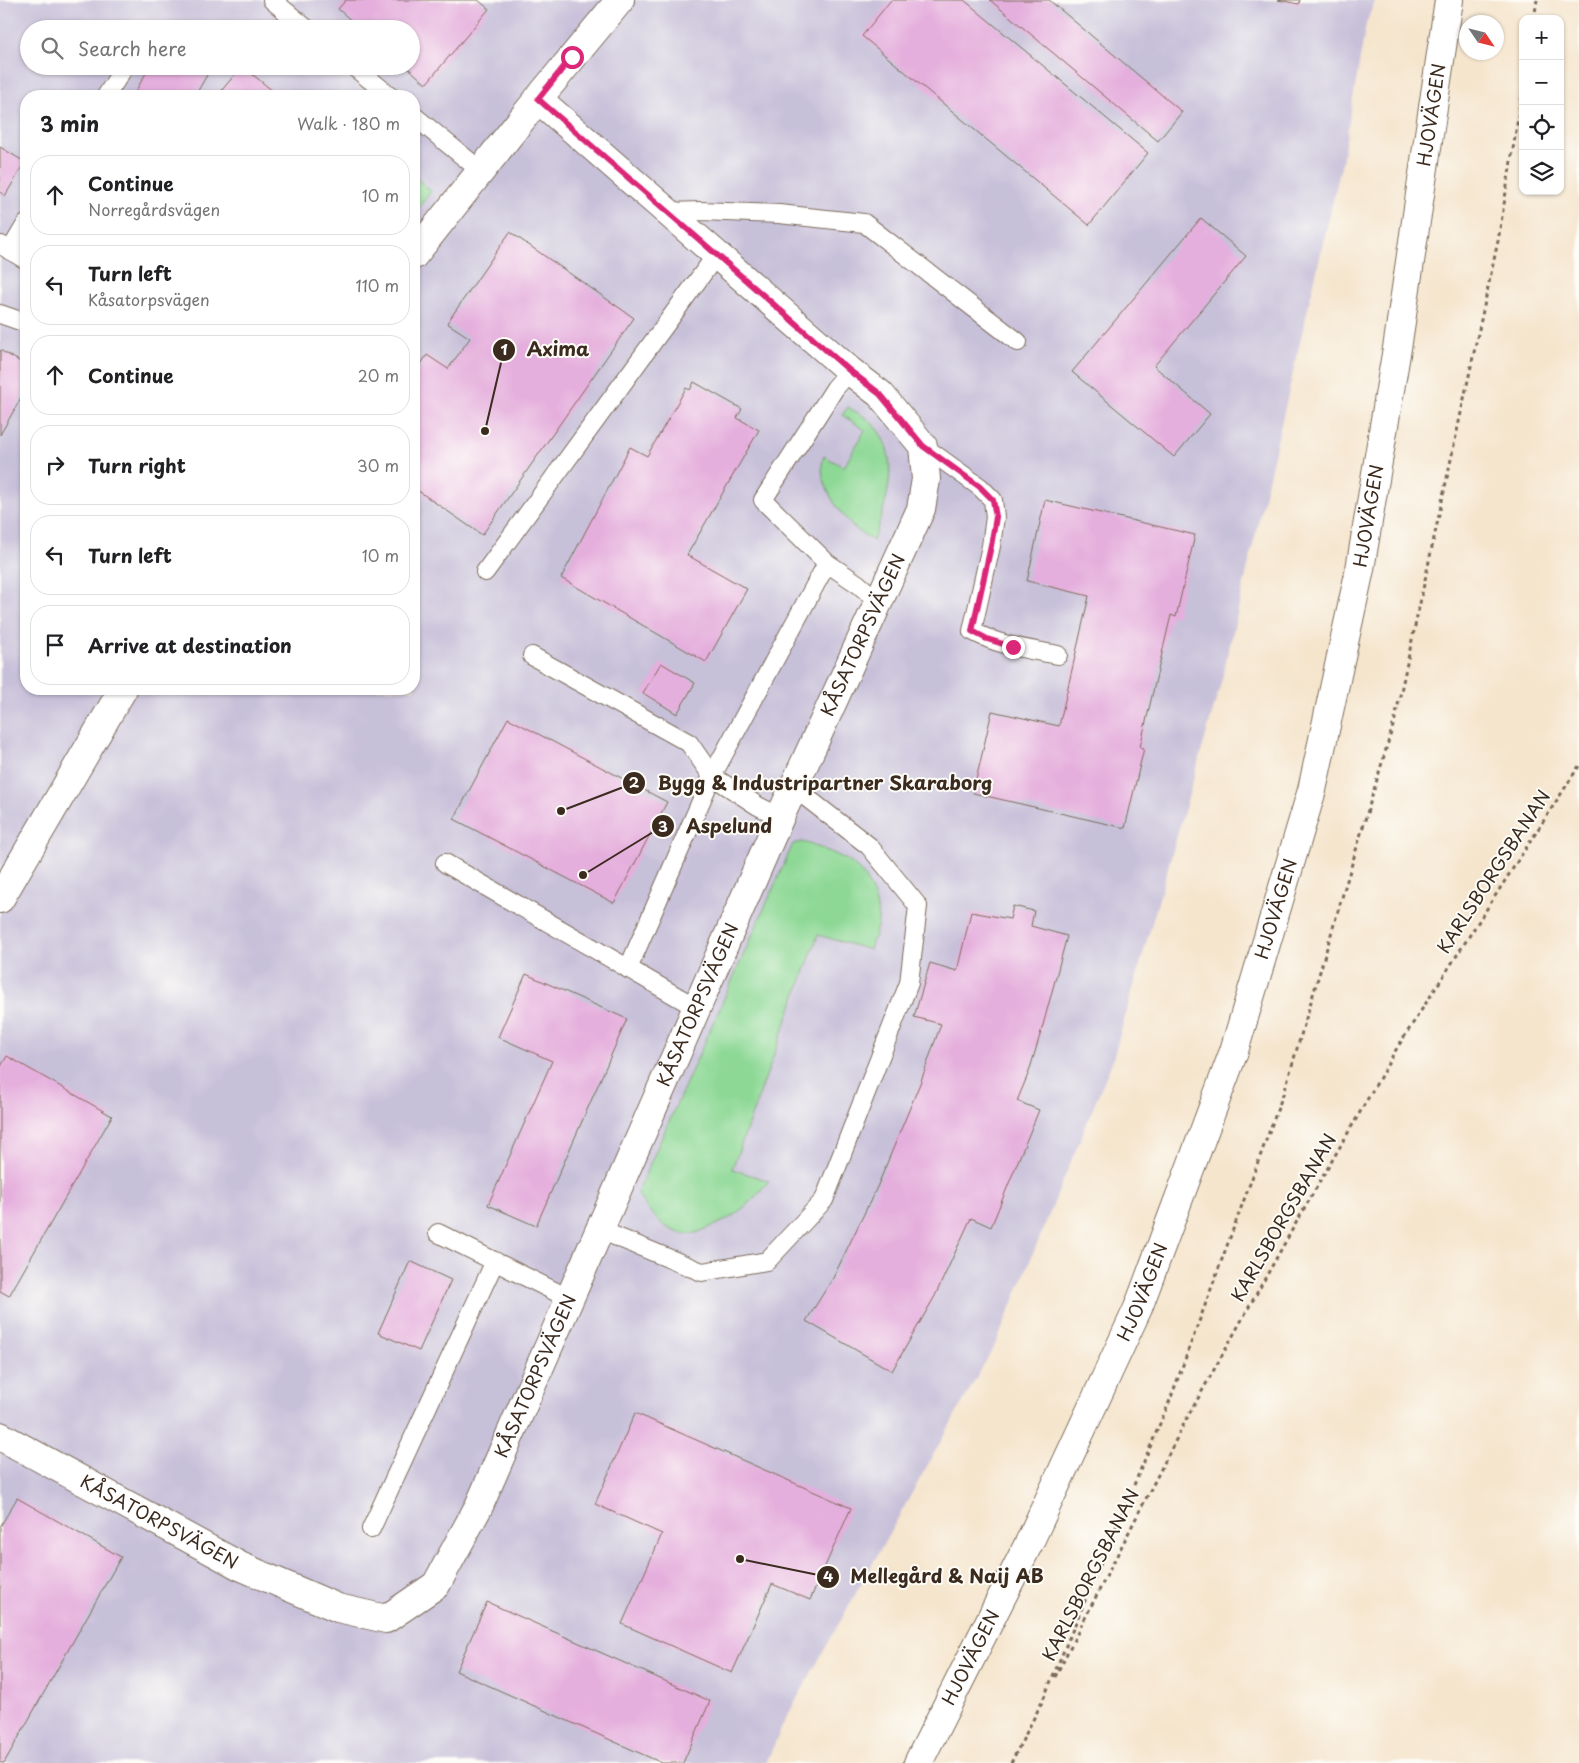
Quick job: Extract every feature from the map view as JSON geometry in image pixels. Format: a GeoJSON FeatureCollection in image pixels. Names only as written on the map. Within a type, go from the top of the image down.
{"type":"FeatureCollection","features":[{"type":"Feature","properties":{"kind":"street"},"geometry":{"type":"LineString","coordinates":[[420,247],[538,99],[620,0]]}},
{"type":"Feature","properties":{"kind":"street","name":"HJOVÄGEN"},"geometry":{"type":"LineString","coordinates":[[918,1763],[1029,1543],[1138,1308],[1234,1051],[1312,790],[1360,568],[1398,342],[1449,0]]}},
{"type":"Feature","properties":{"kind":"street"},"geometry":{"type":"LineString","coordinates":[[538,99],[850,371],[880,394],[923,446]]}},
{"type":"Feature","properties":{"kind":"street","name":"KÅSATORPSVÄGEN"},"geometry":{"type":"LineString","coordinates":[[0,1436],[240,1566],[338,1608],[386,1619],[436,1585],[478,1506],[793,787],[921,509],[926,479],[923,446]]}},
{"type":"Feature","properties":{"kind":"street"},"geometry":{"type":"LineString","coordinates":[[0,899],[119,695]]}},
{"type":"Feature","properties":{"kind":"lane"},"geometry":{"type":"LineString","coordinates":[[272,0],[296,20]]}},
{"type":"Feature","properties":{"kind":"lane"},"geometry":{"type":"LineString","coordinates":[[110,90],[119,75]]}},
{"type":"Feature","properties":{"kind":"lane"},"geometry":{"type":"LineString","coordinates":[[364,75],[383,90]]}},
{"type":"Feature","properties":{"kind":"lane"},"geometry":{"type":"LineString","coordinates":[[420,121],[481,170]]}},
{"type":"Feature","properties":{"kind":"lane"},"geometry":{"type":"LineString","coordinates":[[667,212],[701,211],[778,214],[864,223],[1018,342]]}},
{"type":"Feature","properties":{"kind":"lane"},"geometry":{"type":"LineString","coordinates":[[20,231],[5,248],[20,257]]}},
{"type":"Feature","properties":{"kind":"lane"},"geometry":{"type":"LineString","coordinates":[[485,572],[716,254]]}},
{"type":"Feature","properties":{"kind":"lane"},"geometry":{"type":"LineString","coordinates":[[0,314],[20,321]]}},
{"type":"Feature","properties":{"kind":"lane"},"geometry":{"type":"LineString","coordinates":[[850,371],[835,388],[763,500],[827,563],[858,584],[878,601]]}},
{"type":"Feature","properties":{"kind":"lane"},"geometry":{"type":"LineString","coordinates":[[923,446],[980,487],[993,500],[996,517],[972,631],[987,639],[1013,647],[1058,655]]}},
{"type":"Feature","properties":{"kind":"lane"},"geometry":{"type":"LineString","coordinates":[[628,969],[712,776],[827,563]]}},
{"type":"Feature","properties":{"kind":"lane"},"geometry":{"type":"LineString","coordinates":[[532,656],[689,743],[712,776],[758,806],[780,817]]}},
{"type":"Feature","properties":{"kind":"lane"},"geometry":{"type":"LineString","coordinates":[[600,1230],[702,1272],[767,1261],[824,1200],[909,983],[918,906],[869,846],[793,787]]}},
{"type":"Feature","properties":{"kind":"lane"},"geometry":{"type":"LineString","coordinates":[[444,863],[696,1008]]}},
{"type":"Feature","properties":{"kind":"lane"},"geometry":{"type":"LineString","coordinates":[[438,1233],[570,1299]]}},
{"type":"Feature","properties":{"kind":"lane"},"geometry":{"type":"LineString","coordinates":[[370,1529],[495,1261]]}},
{"type":"Feature","properties":{"kind":"path"},"geometry":{"type":"LineString","coordinates":[[1535,15],[1537,0]]}},
{"type":"Feature","properties":{"kind":"path"},"geometry":{"type":"LineString","coordinates":[[1011,1763],[1042,1702],[1170,1400],[1288,1080],[1395,718],[1498,241],[1520,105]]}},
{"type":"Feature","properties":{"kind":"path","name":"KARLSBORGSBANAN"},"geometry":{"type":"LineString","coordinates":[[1042,1702],[1187,1418],[1300,1215],[1397,1048],[1579,766]]}},
{"type":"Feature","properties":{"kind":"shaded area"},"geometry":{"type":"Polygon","coordinates":[[[0,0],[1375,0],[1366,24],[1342,162],[1221,683],[1112,1062],[997,1341],[785,1720],[766,1763],[0,1763],[0,0]]]}},
{"type":"Feature","properties":{"kind":"green space"},"geometry":{"type":"Polygon","coordinates":[[[420,181],[431,191],[420,206],[420,181]]]}},
{"type":"Feature","properties":{"kind":"green space"},"geometry":{"type":"Polygon","coordinates":[[[848,407],[871,422],[881,435],[890,465],[887,496],[873,541],[856,529],[836,505],[830,496],[823,475],[822,465],[824,456],[844,467],[865,430],[842,415],[848,407]]]}},
{"type":"Feature","properties":{"kind":"green space"},"geometry":{"type":"Polygon","coordinates":[[[802,842],[850,862],[864,877],[872,891],[878,912],[878,923],[870,950],[818,935],[732,1169],[769,1181],[749,1203],[726,1220],[695,1233],[673,1231],[652,1214],[637,1193],[793,844],[802,842]]]}},
{"type":"Feature","properties":{"kind":"building"},"geometry":{"type":"Polygon","coordinates":[[[346,0],[478,0],[489,9],[426,84],[416,75],[420,75],[420,20],[351,20],[338,9],[346,0]]]}},
{"type":"Feature","properties":{"kind":"building"},"geometry":{"type":"Polygon","coordinates":[[[891,0],[964,0],[1148,153],[1089,225],[862,36],[891,0]]]}},
{"type":"Feature","properties":{"kind":"building"},"geometry":{"type":"Polygon","coordinates":[[[990,0],[1049,0],[1182,112],[1158,141],[990,0]]]}},
{"type":"Feature","properties":{"kind":"building"},"geometry":{"type":"Polygon","coordinates":[[[1278,0],[1300,0],[1299,4],[1278,0]]]}},
{"type":"Feature","properties":{"kind":"building"},"geometry":{"type":"Polygon","coordinates":[[[145,75],[207,75],[198,90],[136,90],[145,75]]]}},
{"type":"Feature","properties":{"kind":"building"},"geometry":{"type":"Polygon","coordinates":[[[234,75],[253,75],[272,90],[222,90],[234,75]]]}},
{"type":"Feature","properties":{"kind":"building"},"geometry":{"type":"Polygon","coordinates":[[[0,147],[20,159],[20,170],[5,196],[0,192],[0,147]]]}},
{"type":"Feature","properties":{"kind":"building"},"geometry":{"type":"Polygon","coordinates":[[[1201,218],[1246,256],[1154,366],[1210,414],[1174,457],[1072,372],[1201,218]]]}},
{"type":"Feature","properties":{"kind":"building"},"geometry":{"type":"Polygon","coordinates":[[[510,232],[634,318],[482,535],[420,492],[420,365],[427,355],[448,369],[470,338],[447,323],[510,232]]]}},
{"type":"Feature","properties":{"kind":"building"},"geometry":{"type":"Polygon","coordinates":[[[0,350],[20,362],[20,400],[0,435],[0,350]]]}},
{"type":"Feature","properties":{"kind":"building"},"geometry":{"type":"Polygon","coordinates":[[[694,382],[742,409],[737,418],[759,430],[687,555],[747,589],[706,662],[561,578],[630,447],[647,456],[686,388],[690,390],[694,382]]]}},
{"type":"Feature","properties":{"kind":"building"},"geometry":{"type":"Polygon","coordinates":[[[1045,500],[1195,535],[1176,617],[1171,615],[1140,747],[1144,748],[1125,828],[973,793],[992,711],[1059,726],[1089,596],[1027,581],[1045,500]]]}},
{"type":"Feature","properties":{"kind":"building"},"geometry":{"type":"Polygon","coordinates":[[[661,663],[695,683],[677,714],[643,693],[661,663]]]}},
{"type":"Feature","properties":{"kind":"building"},"geometry":{"type":"Polygon","coordinates":[[[508,718],[667,802],[614,903],[454,819],[508,718]]]}},
{"type":"Feature","properties":{"kind":"building"},"geometry":{"type":"Polygon","coordinates":[[[1013,906],[1034,911],[1031,926],[1067,936],[1029,1072],[1017,1101],[1039,1110],[991,1227],[971,1218],[935,1296],[892,1371],[806,1321],[833,1278],[878,1185],[921,1081],[941,1024],[914,1017],[930,963],[957,971],[971,912],[1010,919],[1013,906]]]}},
{"type":"Feature","properties":{"kind":"building"},"geometry":{"type":"Polygon","coordinates":[[[526,974],[627,1019],[536,1226],[488,1205],[552,1061],[498,1037],[526,974]]]}},
{"type":"Feature","properties":{"kind":"building"},"geometry":{"type":"Polygon","coordinates":[[[7,1056],[112,1116],[9,1296],[0,1291],[0,1068],[7,1056]]]}},
{"type":"Feature","properties":{"kind":"building"},"geometry":{"type":"Polygon","coordinates":[[[410,1261],[451,1280],[419,1351],[378,1333],[410,1261]]]}},
{"type":"Feature","properties":{"kind":"building"},"geometry":{"type":"Polygon","coordinates":[[[635,1413],[851,1508],[810,1600],[772,1584],[732,1673],[622,1624],[662,1534],[595,1504],[635,1413]]]}},
{"type":"Feature","properties":{"kind":"building"},"geometry":{"type":"Polygon","coordinates":[[[17,1498],[121,1557],[4,1763],[2,1763],[0,1762],[0,1527],[17,1498]]]}},
{"type":"Feature","properties":{"kind":"building"},"geometry":{"type":"Polygon","coordinates":[[[487,1602],[710,1701],[683,1763],[662,1763],[456,1671],[487,1602]]]}},
{"type":"Feature","properties":{"kind":"place","name":"Axima"},"geometry":{"type":"Point","coordinates":[485,431]}},
{"type":"Feature","properties":{"kind":"place","name":"Bygg & Industripartner Skaraborg"},"geometry":{"type":"Point","coordinates":[561,811]}},
{"type":"Feature","properties":{"kind":"place","name":"Aspelund"},"geometry":{"type":"Point","coordinates":[583,875]}},
{"type":"Feature","properties":{"kind":"place","name":"Mellegård & Naij AB"},"geometry":{"type":"Point","coordinates":[740,1559]}},
{"type":"Feature","properties":{"kind":"route"},"geometry":{"type":"LineString","coordinates":[[572,57],[538,99],[850,371],[880,394],[923,446],[980,487],[993,500],[996,517],[972,631],[987,639],[1013,647]]}}]}
